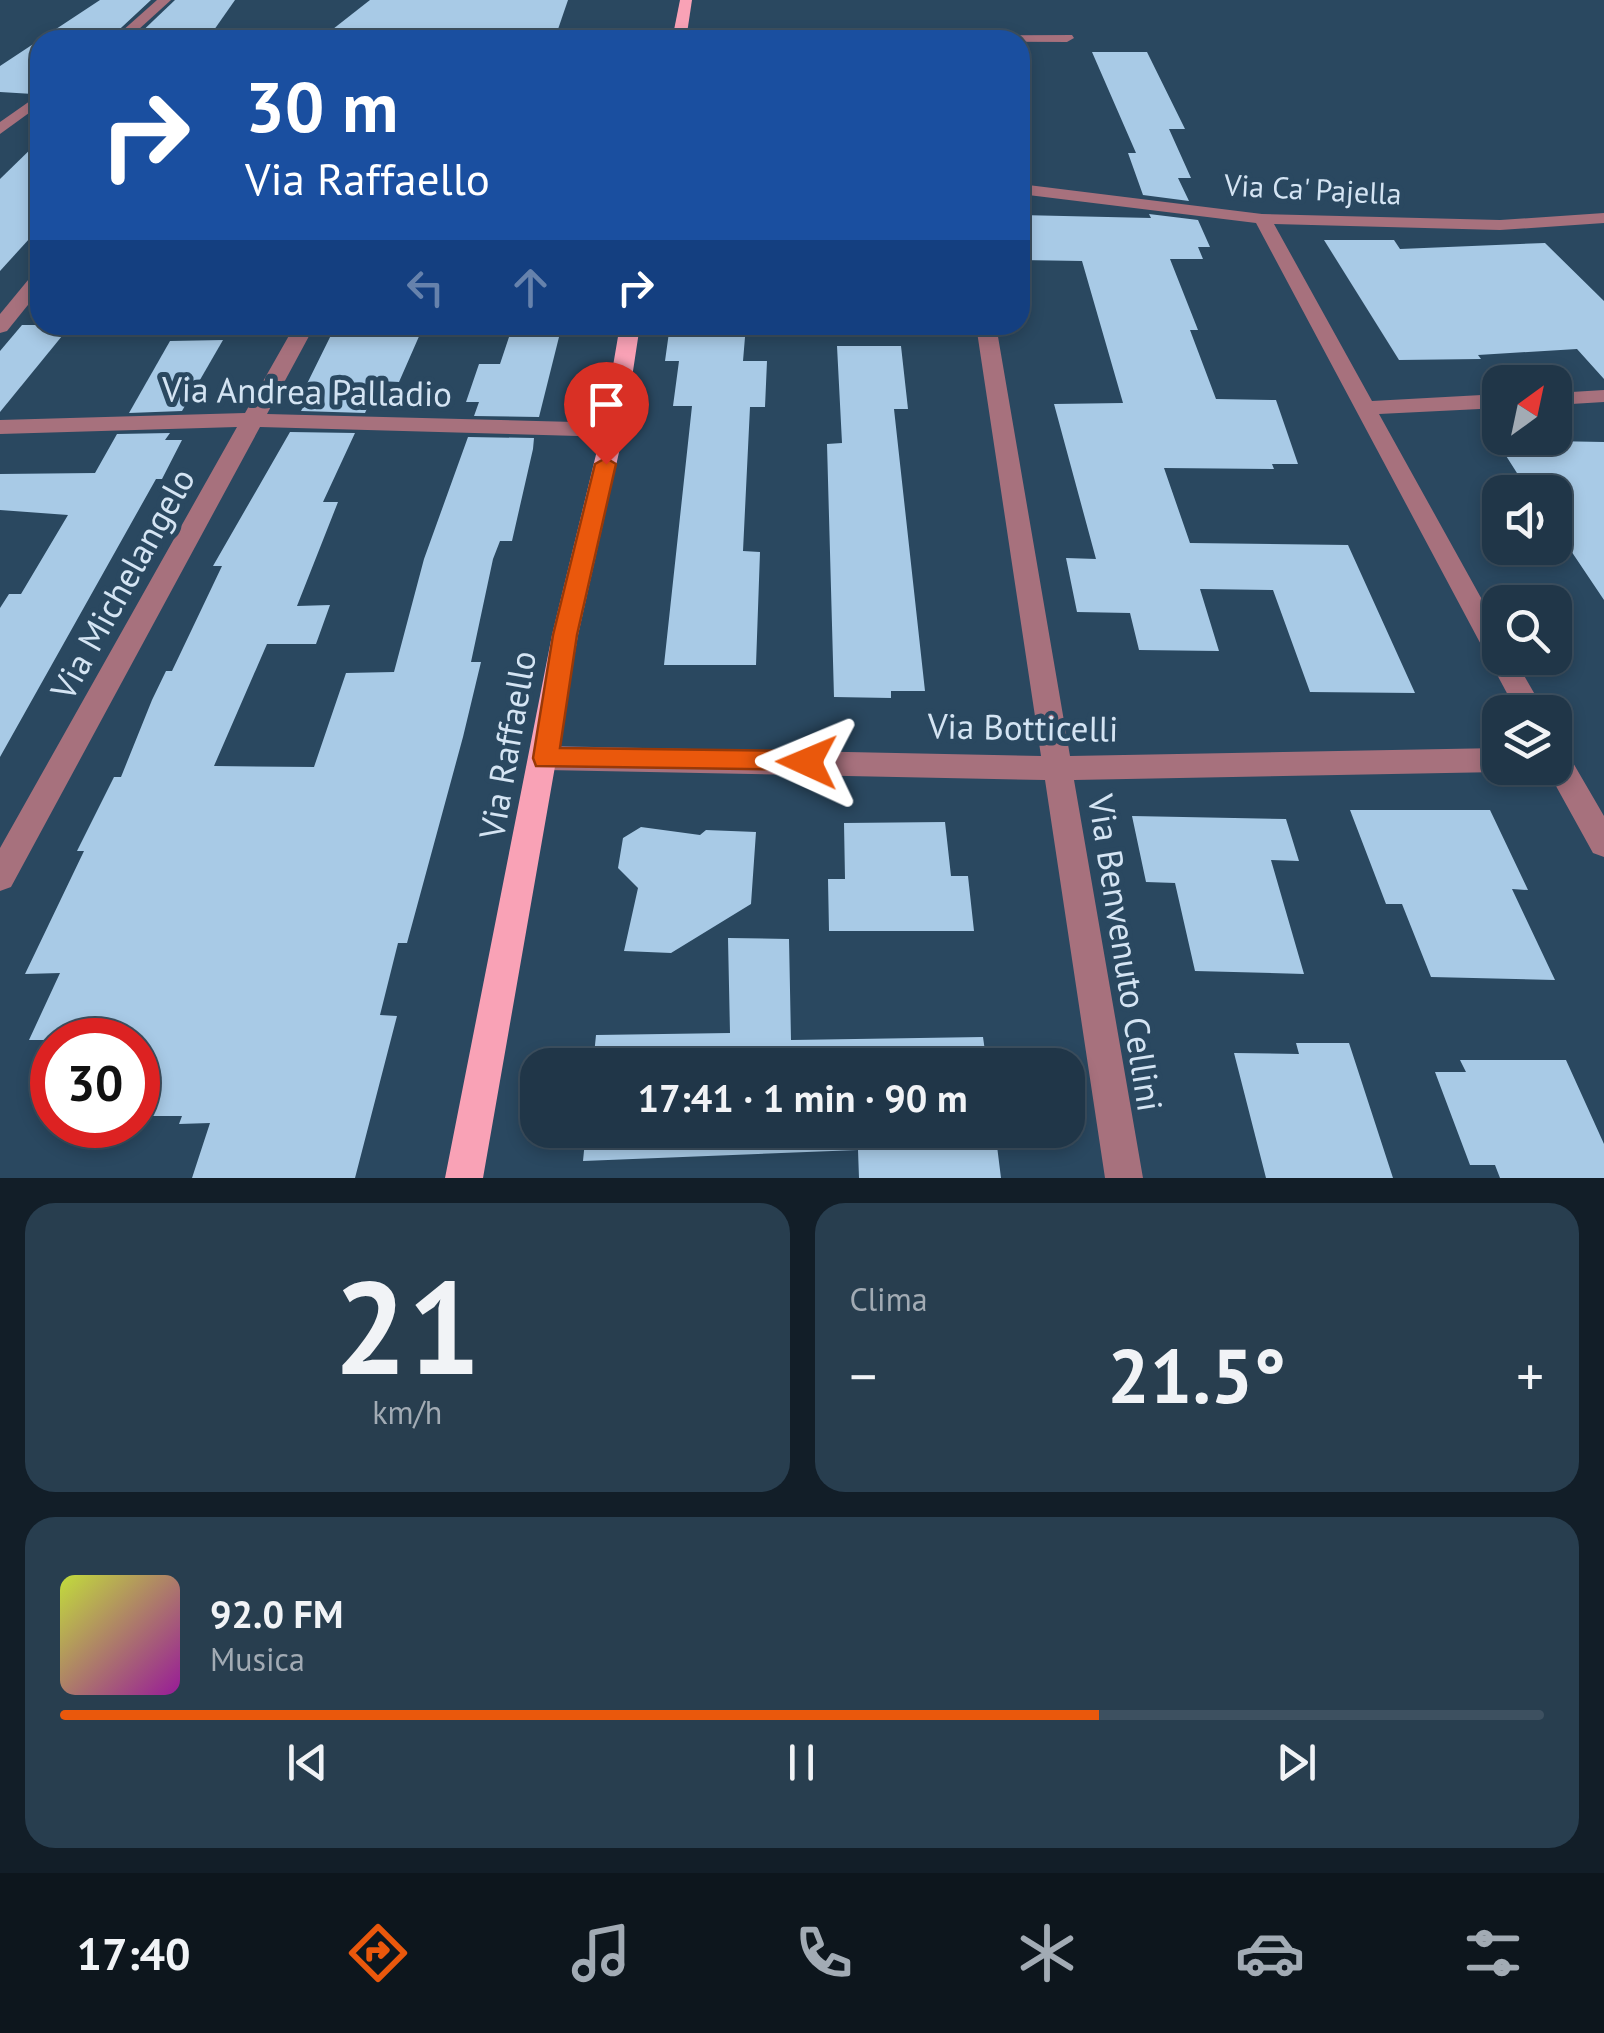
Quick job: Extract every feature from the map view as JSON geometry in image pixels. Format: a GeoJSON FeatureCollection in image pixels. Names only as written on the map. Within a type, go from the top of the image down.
{"type":"FeatureCollection","features":[{"type":"Feature","properties":{"kind":"main road"},"geometry":{"type":"LineString","coordinates":[[681,30],[686,0]]}},
{"type":"Feature","properties":{"kind":"main road","name":"Via Raffaello"},"geometry":{"type":"LineString","coordinates":[[464,1178],[546,758],[565,635],[614,430],[628,335]]}},
{"type":"Feature","properties":{"kind":"street"},"geometry":{"type":"LineString","coordinates":[[131,30],[165,0]]}},
{"type":"Feature","properties":{"kind":"street"},"geometry":{"type":"LineString","coordinates":[[1030,38],[1067,38]]}},
{"type":"Feature","properties":{"kind":"street"},"geometry":{"type":"LineString","coordinates":[[0,108],[30,110]]}},
{"type":"Feature","properties":{"kind":"street"},"geometry":{"type":"LineString","coordinates":[[0,129],[30,112]]}},
{"type":"Feature","properties":{"kind":"street","name":"Via Ca' Pajella"},"geometry":{"type":"LineString","coordinates":[[1030,190],[1262,218],[1500,225],[1604,218]]}},
{"type":"Feature","properties":{"kind":"street"},"geometry":{"type":"LineString","coordinates":[[1262,218],[1482,624]]}},
{"type":"Feature","properties":{"kind":"street"},"geometry":{"type":"LineString","coordinates":[[0,327],[30,290]]}},
{"type":"Feature","properties":{"kind":"street","name":"Via Michelangelo"},"geometry":{"type":"LineString","coordinates":[[0,877],[301,335]]}},
{"type":"Feature","properties":{"kind":"street","name":"Via Benvenuto Cellini"},"geometry":{"type":"LineString","coordinates":[[988,335],[1124,1178]]}},
{"type":"Feature","properties":{"kind":"street"},"geometry":{"type":"LineString","coordinates":[[1572,398],[1604,396]]}},
{"type":"Feature","properties":{"kind":"street"},"geometry":{"type":"LineString","coordinates":[[1365,408],[1482,402]]}},
{"type":"Feature","properties":{"kind":"street","name":"Via Andrea Palladio"},"geometry":{"type":"LineString","coordinates":[[0,427],[254,420],[614,430]]}},
{"type":"Feature","properties":{"kind":"street","name":"Via Botticelli"},"geometry":{"type":"LineString","coordinates":[[546,758],[1056,768],[1482,760]]}},
{"type":"Feature","properties":{"kind":"street"},"geometry":{"type":"LineString","coordinates":[[1570,785],[1604,844]]}},
{"type":"Feature","properties":{"kind":"building"},"geometry":{"type":"Polygon","coordinates":[[[100,0],[151,0],[119,30],[55,30],[100,0]]]}},
{"type":"Feature","properties":{"kind":"building"},"geometry":{"type":"Polygon","coordinates":[[[175,0],[235,0],[214,30],[144,30],[175,0]]]}},
{"type":"Feature","properties":{"kind":"building"},"geometry":{"type":"Polygon","coordinates":[[[370,0],[568,0],[558,30],[332,30],[370,0]]]}},
{"type":"Feature","properties":{"kind":"building"},"geometry":{"type":"Polygon","coordinates":[[[30,46],[30,94],[0,92],[0,66],[30,46]]]}},
{"type":"Feature","properties":{"kind":"building"},"geometry":{"type":"Polygon","coordinates":[[[1092,52],[1147,52],[1185,129],[1169,129],[1191,178],[1178,178],[1189,201],[1143,195],[1128,153],[1136,153],[1092,52]]]}},
{"type":"Feature","properties":{"kind":"building"},"geometry":{"type":"Polygon","coordinates":[[[30,150],[30,238],[0,271],[0,179],[30,150]]]}},
{"type":"Feature","properties":{"kind":"building"},"geometry":{"type":"Polygon","coordinates":[[[1149,214],[1198,220],[1210,247],[1198,247],[1203,259],[1170,259],[1198,330],[1190,330],[1216,399],[1276,400],[1298,464],[1272,464],[1274,469],[1164,468],[1190,543],[1348,545],[1415,693],[1310,692],[1273,590],[1200,589],[1219,651],[1139,650],[1130,613],[1077,612],[1066,558],[1096,559],[1054,404],[1123,403],[1082,261],[1030,260],[1030,215],[1151,218],[1149,214]]]}},
{"type":"Feature","properties":{"kind":"building"},"geometry":{"type":"Polygon","coordinates":[[[1324,240],[1394,240],[1400,249],[1545,243],[1604,301],[1604,379],[1577,349],[1478,355],[1481,359],[1399,360],[1324,240]]]}},
{"type":"Feature","properties":{"kind":"building"},"geometry":{"type":"Polygon","coordinates":[[[22,325],[30,325],[30,335],[63,335],[0,412],[0,351],[22,325]]]}},
{"type":"Feature","properties":{"kind":"building"},"geometry":{"type":"Polygon","coordinates":[[[331,335],[420,335],[399,382],[379,381],[365,413],[301,411],[306,402],[298,402],[331,335]]]}},
{"type":"Feature","properties":{"kind":"building"},"geometry":{"type":"Polygon","coordinates":[[[510,335],[560,335],[539,417],[474,416],[479,402],[466,402],[479,364],[500,364],[510,335]]]}},
{"type":"Feature","properties":{"kind":"building"},"geometry":{"type":"Polygon","coordinates":[[[669,335],[745,335],[743,361],[767,361],[765,407],[750,407],[743,551],[760,552],[756,665],[664,665],[692,406],[673,406],[679,361],[665,361],[669,335]]]}},
{"type":"Feature","properties":{"kind":"building"},"geometry":{"type":"Polygon","coordinates":[[[223,340],[182,411],[129,413],[170,341],[223,340]]]}},
{"type":"Feature","properties":{"kind":"building"},"geometry":{"type":"Polygon","coordinates":[[[837,346],[901,346],[908,409],[894,409],[925,691],[891,691],[891,698],[834,697],[827,444],[842,443],[837,346]]]}},
{"type":"Feature","properties":{"kind":"building"},"geometry":{"type":"Polygon","coordinates":[[[290,432],[355,433],[323,502],[338,502],[297,606],[330,605],[316,644],[267,644],[214,766],[314,767],[346,673],[394,672],[424,559],[468,437],[534,438],[512,541],[500,541],[493,559],[471,662],[481,662],[463,737],[407,943],[398,943],[380,1015],[397,1016],[355,1178],[192,1178],[210,1123],[179,1124],[182,1116],[160,1116],[160,1018],[39,1018],[60,973],[25,974],[84,851],[77,851],[114,777],[121,777],[152,700],[166,671],[172,671],[222,566],[213,566],[290,432]]]}},
{"type":"Feature","properties":{"kind":"building"},"geometry":{"type":"Polygon","coordinates":[[[170,433],[165,440],[182,440],[162,479],[156,479],[0,757],[0,608],[9,594],[21,594],[68,515],[0,510],[0,474],[95,473],[117,434],[170,433]]]}},
{"type":"Feature","properties":{"kind":"building"},"geometry":{"type":"Polygon","coordinates":[[[1572,441],[1604,442],[1604,600],[1572,552],[1572,475],[1518,475],[1506,455],[1572,455],[1572,441]]]}},
{"type":"Feature","properties":{"kind":"building"},"geometry":{"type":"Polygon","coordinates":[[[1350,810],[1490,810],[1528,890],[1512,889],[1555,980],[1431,977],[1402,904],[1386,904],[1350,810]]]}},
{"type":"Feature","properties":{"kind":"building"},"geometry":{"type":"Polygon","coordinates":[[[1132,816],[1286,819],[1299,861],[1271,860],[1304,974],[1195,971],[1175,883],[1146,882],[1132,816]]]}},
{"type":"Feature","properties":{"kind":"building"},"geometry":{"type":"Polygon","coordinates":[[[945,822],[951,876],[968,876],[974,931],[829,931],[828,879],[845,879],[844,823],[945,822]]]}},
{"type":"Feature","properties":{"kind":"building"},"geometry":{"type":"Polygon","coordinates":[[[641,827],[700,835],[706,830],[756,832],[751,904],[671,953],[624,951],[638,888],[618,868],[623,838],[641,827]]]}},
{"type":"Feature","properties":{"kind":"building"},"geometry":{"type":"Polygon","coordinates":[[[728,938],[789,939],[791,1040],[983,1037],[985,1048],[595,1048],[596,1035],[730,1033],[728,938]]]}},
{"type":"Feature","properties":{"kind":"building"},"geometry":{"type":"Polygon","coordinates":[[[1296,1043],[1349,1043],[1393,1178],[1266,1178],[1234,1053],[1299,1054],[1296,1043]]]}},
{"type":"Feature","properties":{"kind":"building"},"geometry":{"type":"Polygon","coordinates":[[[1460,1060],[1566,1060],[1604,1144],[1604,1178],[1500,1178],[1495,1165],[1470,1165],[1435,1072],[1466,1072],[1460,1060]]]}},
{"type":"Feature","properties":{"kind":"building"},"geometry":{"type":"Polygon","coordinates":[[[584,1148],[997,1148],[1001,1178],[859,1178],[858,1150],[583,1161],[584,1148]]]}},
{"type":"Feature","properties":{"kind":"route"},"geometry":{"type":"LineString","coordinates":[[606,464],[565,635],[546,758],[807,762]]}}]}
